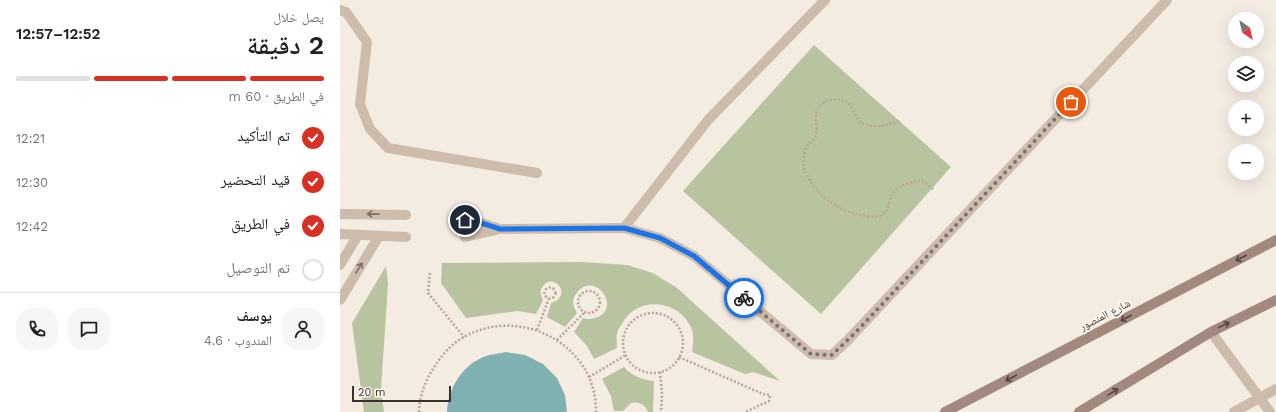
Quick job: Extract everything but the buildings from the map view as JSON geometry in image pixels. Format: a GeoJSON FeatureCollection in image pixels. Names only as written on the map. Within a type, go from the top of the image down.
{"type":"FeatureCollection","features":[{"type":"Feature","properties":{"kind":"main road","name":"شارع المنصور"},"geometry":{"type":"LineString","coordinates":[[945,412],[1276,240]]}},
{"type":"Feature","properties":{"kind":"main road"},"geometry":{"type":"LineString","coordinates":[[1079,412],[1211,332],[1276,300]]}},
{"type":"Feature","properties":{"kind":"lane"},"geometry":{"type":"LineString","coordinates":[[624,228],[708,120],[825,0]]}},
{"type":"Feature","properties":{"kind":"lane"},"geometry":{"type":"LineString","coordinates":[[465,237],[500,229],[624,228],[660,238],[694,256],[811,354],[832,355],[1167,0]]}},
{"type":"Feature","properties":{"kind":"lane"},"geometry":{"type":"LineString","coordinates":[[340,10],[346,12],[367,42],[360,104],[370,129],[388,148],[537,173]]}},
{"type":"Feature","properties":{"kind":"lane"},"geometry":{"type":"LineString","coordinates":[[340,214],[406,215]]}},
{"type":"Feature","properties":{"kind":"lane"},"geometry":{"type":"LineString","coordinates":[[465,220],[475,221],[500,229]]}},
{"type":"Feature","properties":{"kind":"lane"},"geometry":{"type":"LineString","coordinates":[[340,234],[406,237]]}},
{"type":"Feature","properties":{"kind":"lane"},"geometry":{"type":"LineString","coordinates":[[340,265],[358,235]]}},
{"type":"Feature","properties":{"kind":"lane"},"geometry":{"type":"LineString","coordinates":[[340,300],[379,236]]}},
{"type":"Feature","properties":{"kind":"lane"},"geometry":{"type":"LineString","coordinates":[[1211,332],[1270,412]]}},
{"type":"Feature","properties":{"kind":"lane"},"geometry":{"type":"LineString","coordinates":[[1234,412],[1276,389]]}},
{"type":"Feature","properties":{"kind":"path"},"geometry":{"type":"LineString","coordinates":[[899,121],[884,126],[870,127],[861,124],[850,104],[841,100],[833,99],[824,102],[818,107],[816,114],[816,135],[807,146],[804,162],[805,170],[823,197],[833,205],[844,210],[868,216],[879,216],[886,211],[890,204],[892,194],[896,190],[915,180],[922,181],[932,189]]}},
{"type":"Feature","properties":{"kind":"path"},"geometry":{"type":"LineString","coordinates":[[430,273],[428,293],[464,337]]}},
{"type":"Feature","properties":{"kind":"path"},"geometry":{"type":"LineString","coordinates":[[548,288],[553,288],[556,293],[555,296],[552,299],[549,298],[546,296],[545,292],[548,288]]}},
{"type":"Feature","properties":{"kind":"path"},"geometry":{"type":"LineString","coordinates":[[557,340],[585,312],[592,312],[598,309],[600,302],[596,293],[589,291],[580,296],[578,303],[585,312]]}},
{"type":"Feature","properties":{"kind":"path"},"geometry":{"type":"LineString","coordinates":[[537,330],[549,298]]}},
{"type":"Feature","properties":{"kind":"path"},"geometry":{"type":"LineString","coordinates":[[658,313],[667,316],[675,322],[683,339],[683,348],[680,357],[674,365],[666,371],[656,373],[645,372],[636,368],[628,360],[624,351],[623,341],[625,331],[631,322],[644,314],[658,313]]}},
{"type":"Feature","properties":{"kind":"path"},"geometry":{"type":"LineString","coordinates":[[419,412],[419,405],[427,378],[442,354],[464,337],[487,328],[512,325],[537,330],[548,334],[570,350],[581,362],[589,377],[596,402],[596,412]]}},
{"type":"Feature","properties":{"kind":"path"},"geometry":{"type":"LineString","coordinates":[[589,377],[626,355]]}},
{"type":"Feature","properties":{"kind":"path"},"geometry":{"type":"LineString","coordinates":[[680,357],[770,396],[769,401],[745,412]]}},
{"type":"Feature","properties":{"kind":"path"},"geometry":{"type":"LineString","coordinates":[[660,372],[662,394],[661,412]]}},
{"type":"Feature","properties":{"kind":"green space"},"geometry":{"type":"Polygon","coordinates":[[[814,45],[951,167],[821,314],[683,191],[814,45]]]}},
{"type":"Feature","properties":{"kind":"green space"},"geometry":{"type":"Polygon","coordinates":[[[582,262],[627,265],[653,273],[677,288],[780,381],[753,372],[745,374],[692,352],[692,330],[687,320],[679,312],[670,307],[649,305],[630,313],[617,332],[617,348],[594,359],[587,346],[574,332],[583,318],[589,319],[598,317],[605,312],[607,305],[606,298],[597,287],[583,287],[576,294],[573,299],[573,304],[577,313],[565,327],[547,317],[551,303],[561,296],[560,287],[553,282],[548,282],[541,289],[543,300],[536,314],[518,311],[466,318],[441,283],[442,263],[582,262]]]}},
{"type":"Feature","properties":{"kind":"green space"},"geometry":{"type":"Polygon","coordinates":[[[386,266],[388,284],[381,389],[384,412],[364,412],[352,323],[386,266]]]}},
{"type":"Feature","properties":{"kind":"green space"},"geometry":{"type":"Polygon","coordinates":[[[624,367],[630,373],[638,377],[645,380],[654,381],[653,412],[648,412],[643,405],[639,403],[631,403],[623,411],[614,411],[611,396],[602,379],[624,367]]]}},
{"type":"Feature","properties":{"kind":"water"},"geometry":{"type":"Polygon","coordinates":[[[505,352],[525,355],[543,364],[557,378],[565,395],[567,412],[447,412],[450,394],[458,378],[464,371],[470,365],[488,355],[505,352]]]}},
{"type":"Feature","properties":{"kind":"way so far"},"geometry":{"type":"LineString","coordinates":[[744,298],[811,354],[832,355],[858,330],[1071,102]]}},
{"type":"Feature","properties":{"kind":"route"},"geometry":{"type":"LineString","coordinates":[[465,220],[475,221],[500,229],[624,228],[660,238],[694,256],[744,298]]}}]}
